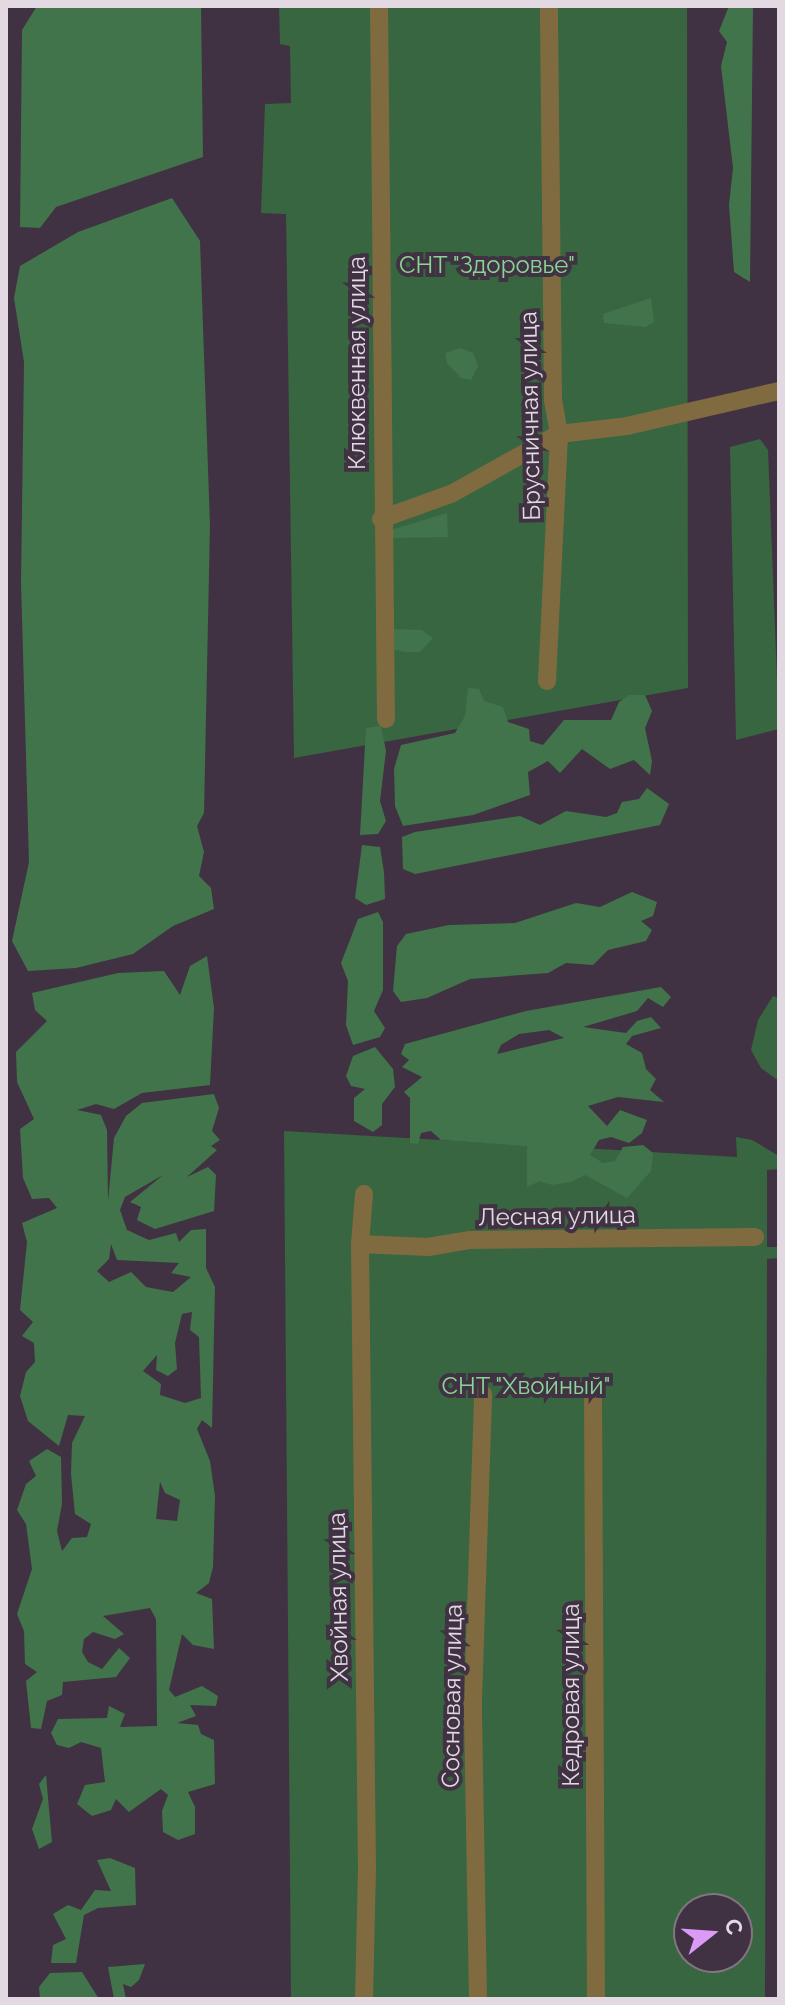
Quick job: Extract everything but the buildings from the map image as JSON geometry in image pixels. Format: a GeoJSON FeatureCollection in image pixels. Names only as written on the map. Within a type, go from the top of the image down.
{"type":"FeatureCollection","features":[{"type":"Feature","properties":{"kind":"street","name":"Клюквенная улица"},"geometry":{"type":"LineString","coordinates":[[379,6],[381,519],[386,719]]}},
{"type":"Feature","properties":{"kind":"street","name":"Брусничная улица"},"geometry":{"type":"LineString","coordinates":[[547,681],[559,434],[552,385],[549,6]]}},
{"type":"Feature","properties":{"kind":"street"},"geometry":{"type":"LineString","coordinates":[[381,519],[451,494],[559,434],[641,423],[779,391]]}},
{"type":"Feature","properties":{"kind":"street","name":"Хвойная улица"},"geometry":{"type":"LineString","coordinates":[[364,1194],[360,1244],[367,1868],[364,1999]]}},
{"type":"Feature","properties":{"kind":"street","name":"Лесная улица"},"geometry":{"type":"LineString","coordinates":[[360,1244],[428,1247],[470,1240],[755,1237]]}},
{"type":"Feature","properties":{"kind":"street","name":"Кедровая улица"},"geometry":{"type":"LineString","coordinates":[[593,1391],[596,1999]]}},
{"type":"Feature","properties":{"kind":"street","name":"Сосновая улица"},"geometry":{"type":"LineString","coordinates":[[478,1999],[473,1700],[483,1394]]}},
{"type":"Feature","properties":{"kind":"green space"},"geometry":{"type":"Polygon","coordinates":[[[37,6],[201,6],[203,157],[56,207],[40,228],[20,227],[22,30],[37,6]]]}},
{"type":"Feature","properties":{"kind":"green space","name":"СНТ \"Здоровье\""},"geometry":{"type":"Polygon","coordinates":[[[279,6],[687,6],[688,688],[294,758],[286,214],[261,213],[265,104],[291,103],[290,46],[280,44],[279,6]]]}},
{"type":"Feature","properties":{"kind":"green space"},"geometry":{"type":"Polygon","coordinates":[[[729,6],[753,6],[750,282],[734,272],[729,205],[733,168],[721,66],[727,42],[719,31],[729,6]]]}},
{"type":"Feature","properties":{"kind":"green space"},"geometry":{"type":"Polygon","coordinates":[[[172,198],[200,241],[210,525],[204,813],[197,826],[204,852],[199,876],[211,888],[214,909],[173,926],[133,954],[76,968],[28,971],[12,941],[29,862],[21,583],[24,362],[14,298],[20,266],[78,232],[172,198]]]}},
{"type":"Feature","properties":{"kind":"green space"},"geometry":{"type":"Polygon","coordinates":[[[651,298],[654,322],[645,327],[604,323],[603,314],[651,298]]]}},
{"type":"Feature","properties":{"kind":"green space"},"geometry":{"type":"Polygon","coordinates":[[[460,348],[473,353],[478,366],[471,380],[461,378],[447,363],[445,353],[460,348]]]}},
{"type":"Feature","properties":{"kind":"green space"},"geometry":{"type":"Polygon","coordinates":[[[760,439],[768,450],[779,729],[736,740],[730,447],[760,439]]]}},
{"type":"Feature","properties":{"kind":"green space"},"geometry":{"type":"Polygon","coordinates":[[[447,513],[448,537],[393,538],[391,530],[447,513]]]}},
{"type":"Feature","properties":{"kind":"green space"},"geometry":{"type":"Polygon","coordinates":[[[392,629],[422,630],[433,638],[420,652],[391,649],[392,629]]]}},
{"type":"Feature","properties":{"kind":"green space"},"geometry":{"type":"Polygon","coordinates":[[[468,688],[479,689],[484,701],[503,707],[508,722],[529,729],[530,741],[543,745],[564,720],[611,720],[619,702],[629,695],[645,695],[652,711],[645,728],[652,761],[650,775],[634,760],[610,769],[582,749],[560,773],[548,761],[528,772],[530,795],[473,815],[403,826],[395,806],[394,769],[401,745],[455,733],[465,716],[468,688]]]}},
{"type":"Feature","properties":{"kind":"green space"},"geometry":{"type":"Polygon","coordinates":[[[381,726],[386,751],[380,801],[386,821],[378,834],[360,835],[366,728],[381,726]]]}},
{"type":"Feature","properties":{"kind":"green space"},"geometry":{"type":"Polygon","coordinates":[[[647,788],[669,804],[660,825],[415,874],[403,869],[402,837],[415,832],[520,816],[540,825],[566,811],[606,817],[617,813],[622,802],[639,799],[647,788]]]}},
{"type":"Feature","properties":{"kind":"green space"},"geometry":{"type":"Polygon","coordinates":[[[362,845],[380,847],[384,872],[385,899],[366,905],[355,898],[362,845]]]}},
{"type":"Feature","properties":{"kind":"green space"},"geometry":{"type":"Polygon","coordinates":[[[632,892],[657,902],[653,916],[641,921],[652,930],[646,941],[608,950],[593,965],[566,963],[548,973],[470,979],[427,998],[401,1002],[393,991],[397,946],[406,934],[449,925],[515,923],[576,903],[600,907],[632,892]]]}},
{"type":"Feature","properties":{"kind":"green space"},"geometry":{"type":"Polygon","coordinates":[[[378,912],[383,922],[383,990],[374,1011],[385,1028],[380,1037],[353,1045],[346,1025],[348,981],[341,963],[358,919],[378,912]]]}},
{"type":"Feature","properties":{"kind":"green space"},"geometry":{"type":"Polygon","coordinates":[[[207,956],[214,1008],[210,1085],[142,1093],[114,1109],[96,1104],[77,1110],[101,1115],[107,1130],[108,1201],[114,1138],[126,1116],[142,1103],[214,1094],[219,1108],[212,1131],[220,1140],[211,1146],[217,1150],[187,1177],[208,1167],[216,1175],[214,1211],[155,1229],[137,1220],[141,1207],[130,1202],[163,1175],[125,1197],[120,1210],[127,1230],[149,1240],[176,1233],[179,1242],[191,1230],[206,1229],[206,1268],[215,1287],[212,1428],[202,1420],[197,1429],[210,1461],[215,1496],[213,1567],[209,1583],[196,1593],[212,1599],[214,1649],[193,1645],[182,1634],[169,1690],[175,1697],[202,1686],[218,1696],[216,1706],[190,1705],[196,1716],[177,1723],[198,1725],[201,1734],[214,1740],[215,1784],[188,1792],[195,1807],[195,1834],[178,1840],[163,1832],[162,1811],[168,1795],[161,1789],[129,1812],[116,1799],[111,1810],[92,1816],[77,1804],[85,1785],[105,1782],[101,1748],[81,1742],[69,1748],[57,1745],[51,1733],[58,1719],[107,1718],[109,1706],[125,1714],[120,1727],[157,1726],[156,1619],[150,1608],[103,1616],[124,1634],[115,1639],[93,1632],[84,1639],[82,1652],[88,1662],[102,1669],[119,1648],[130,1658],[116,1677],[63,1682],[62,1695],[47,1701],[41,1729],[31,1728],[26,1681],[37,1672],[25,1664],[24,1631],[17,1614],[32,1569],[26,1524],[17,1510],[26,1484],[36,1476],[29,1461],[47,1449],[61,1457],[62,1504],[57,1531],[62,1551],[72,1538],[87,1537],[91,1524],[75,1514],[71,1474],[72,1443],[85,1416],[68,1415],[59,1446],[28,1421],[20,1396],[26,1372],[35,1362],[34,1343],[22,1336],[33,1322],[20,1310],[27,1242],[22,1223],[57,1208],[49,1198],[32,1199],[23,1178],[20,1129],[34,1119],[17,1082],[16,1052],[47,1021],[35,1010],[32,993],[118,973],[164,971],[180,995],[190,966],[207,956]],[[111,1244],[109,1259],[97,1271],[109,1282],[131,1272],[146,1287],[173,1292],[191,1277],[171,1273],[179,1263],[117,1260],[111,1244]],[[192,1312],[182,1314],[175,1343],[177,1369],[168,1376],[156,1370],[157,1355],[143,1371],[161,1384],[160,1395],[185,1403],[201,1398],[199,1337],[190,1330],[192,1312]],[[160,1482],[156,1519],[177,1521],[180,1500],[165,1493],[160,1482]]]}},
{"type":"Feature","properties":{"kind":"green space"},"geometry":{"type":"Polygon","coordinates":[[[661,987],[671,997],[663,1007],[648,998],[637,1011],[583,1027],[626,1033],[637,1021],[651,1017],[661,1028],[632,1036],[626,1044],[642,1053],[646,1069],[656,1079],[650,1090],[664,1102],[618,1097],[588,1106],[607,1126],[620,1110],[647,1120],[642,1133],[629,1143],[611,1137],[599,1140],[590,1155],[603,1163],[615,1161],[623,1147],[643,1145],[653,1153],[651,1171],[627,1198],[585,1175],[571,1182],[552,1185],[540,1181],[527,1187],[527,1146],[441,1140],[431,1131],[421,1133],[418,1144],[410,1143],[410,1098],[404,1092],[422,1077],[402,1067],[409,1060],[401,1054],[405,1044],[526,1011],[661,987]],[[549,1030],[519,1034],[501,1045],[497,1054],[564,1038],[549,1030]]]}},
{"type":"Feature","properties":{"kind":"green space"},"geometry":{"type":"Polygon","coordinates":[[[773,996],[779,998],[779,1081],[761,1068],[751,1050],[758,1020],[773,996]]]}},
{"type":"Feature","properties":{"kind":"green space"},"geometry":{"type":"Polygon","coordinates":[[[375,1047],[393,1069],[395,1087],[382,1104],[382,1125],[373,1132],[354,1121],[354,1098],[365,1089],[351,1086],[346,1076],[353,1056],[375,1047]]]}},
{"type":"Feature","properties":{"kind":"green space","name":"СНТ \"Хвойный\""},"geometry":{"type":"Polygon","coordinates":[[[284,1131],[737,1157],[736,1137],[752,1140],[779,1156],[779,1169],[767,1170],[767,1247],[779,1247],[779,1258],[767,1259],[765,1999],[291,1999],[284,1131]]]}},
{"type":"Feature","properties":{"kind":"green space"},"geometry":{"type":"Polygon","coordinates":[[[46,1775],[52,1842],[39,1849],[32,1829],[43,1799],[39,1784],[46,1775]]]}},
{"type":"Feature","properties":{"kind":"green space"},"geometry":{"type":"Polygon","coordinates":[[[110,1858],[135,1868],[136,1905],[98,1908],[84,1915],[76,1963],[51,1963],[53,1945],[66,1939],[53,1914],[68,1905],[81,1910],[95,1890],[111,1891],[97,1860],[110,1858]]]}},
{"type":"Feature","properties":{"kind":"green space"},"geometry":{"type":"Polygon","coordinates":[[[145,1964],[139,1980],[131,1987],[123,1984],[126,1999],[114,1999],[108,1967],[145,1964]]]}},
{"type":"Feature","properties":{"kind":"green space"},"geometry":{"type":"Polygon","coordinates":[[[82,1972],[99,1999],[40,1999],[39,1987],[50,1973],[82,1972]]]}}]}
